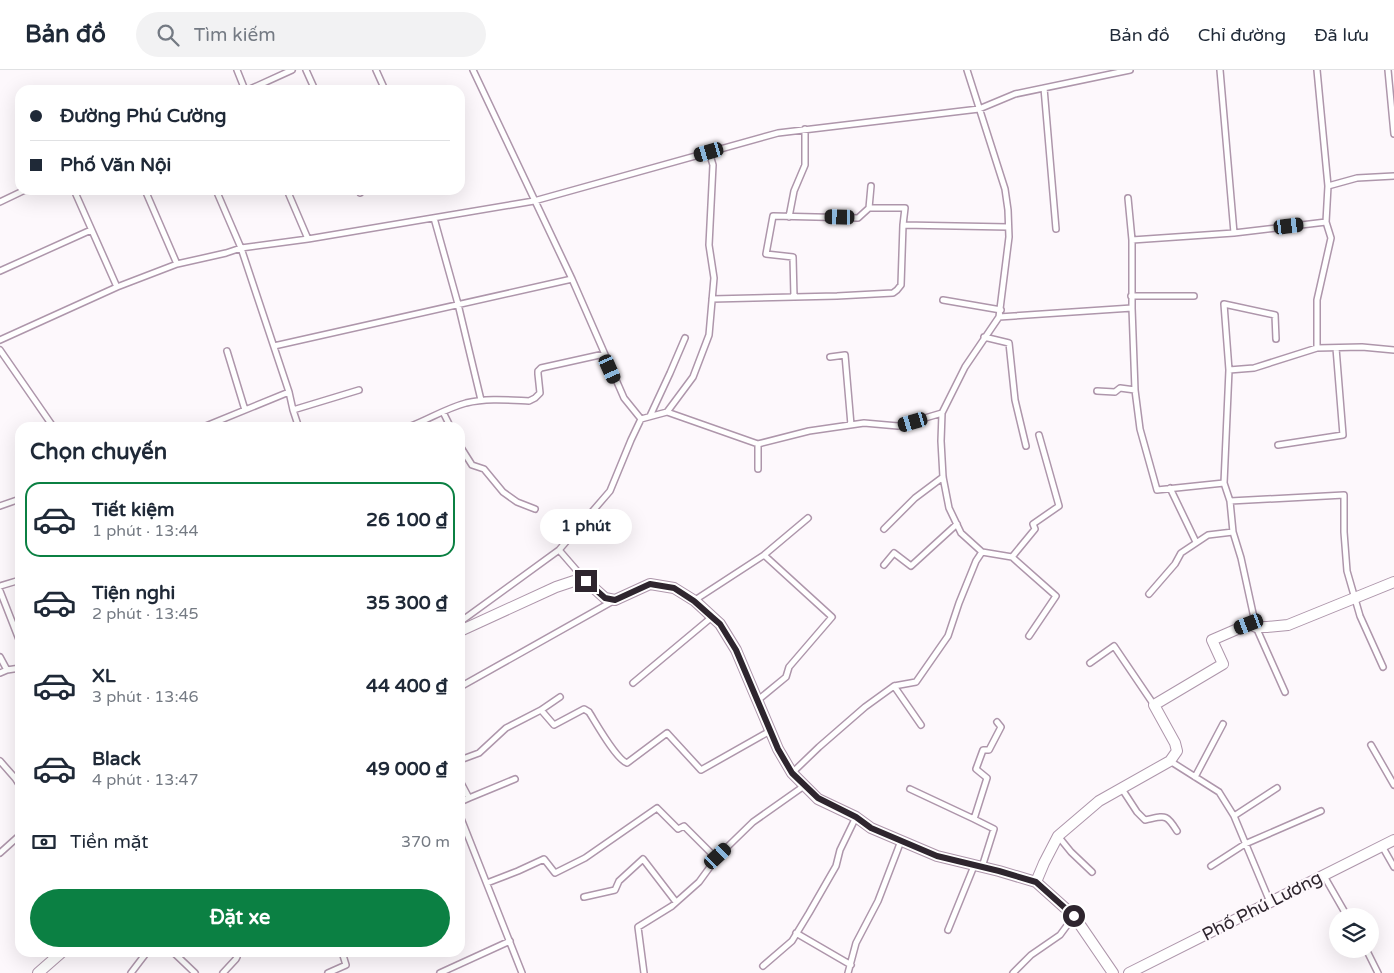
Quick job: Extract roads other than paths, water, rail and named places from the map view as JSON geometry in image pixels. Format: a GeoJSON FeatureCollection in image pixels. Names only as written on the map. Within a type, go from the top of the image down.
{"type":"FeatureCollection","features":[{"type":"Feature","properties":{"kind":"street"},"geometry":{"type":"LineString","coordinates":[[465,629],[556,587],[574,581],[586,581],[605,598],[615,600],[650,584],[674,588],[694,601],[720,624],[736,650],[778,749],[792,773],[804,786],[818,798],[856,817],[871,828],[937,856],[1036,882],[1074,916],[1113,973]]}},
{"type":"Feature","properties":{"kind":"street"},"geometry":{"type":"LineString","coordinates":[[1036,882],[1058,836],[1100,801],[1170,761],[1177,752],[1175,743],[1154,705],[1224,664],[1212,640],[1249,624],[1256,626],[1288,625],[1394,582]]}},
{"type":"Feature","properties":{"kind":"street","name":"Phố Phú Lương"},"geometry":{"type":"LineString","coordinates":[[1129,973],[1394,840]]}},
{"type":"Feature","properties":{"kind":"street"},"geometry":{"type":"LineString","coordinates":[[38,973],[56,957]]}},
{"type":"Feature","properties":{"kind":"lane"},"geometry":{"type":"LineString","coordinates":[[237,70],[244,85]]}},
{"type":"Feature","properties":{"kind":"lane"},"geometry":{"type":"LineString","coordinates":[[258,85],[292,70]]}},
{"type":"Feature","properties":{"kind":"lane"},"geometry":{"type":"LineString","coordinates":[[306,70],[313,85]]}},
{"type":"Feature","properties":{"kind":"lane"},"geometry":{"type":"LineString","coordinates":[[376,70],[383,85]]}},
{"type":"Feature","properties":{"kind":"lane"},"geometry":{"type":"LineString","coordinates":[[473,70],[572,279],[624,398],[641,419]]}},
{"type":"Feature","properties":{"kind":"lane"},"geometry":{"type":"LineString","coordinates":[[967,70],[1006,189],[1009,237],[999,317],[965,367],[942,413],[943,477],[949,508],[961,532],[982,552],[1012,556],[1056,596],[1029,636]]}},
{"type":"Feature","properties":{"kind":"lane"},"geometry":{"type":"LineString","coordinates":[[0,340],[117,288],[177,264],[241,248],[308,239],[534,202],[778,133],[979,109],[1015,94],[1130,70]]}},
{"type":"Feature","properties":{"kind":"lane"},"geometry":{"type":"LineString","coordinates":[[1220,70],[1234,233]]}},
{"type":"Feature","properties":{"kind":"lane"},"geometry":{"type":"LineString","coordinates":[[1317,70],[1328,186],[1326,222],[1331,238],[1317,300],[1317,348]]}},
{"type":"Feature","properties":{"kind":"lane"},"geometry":{"type":"LineString","coordinates":[[1388,70],[1394,134]]}},
{"type":"Feature","properties":{"kind":"lane"},"geometry":{"type":"LineString","coordinates":[[1044,88],[1056,229]]}},
{"type":"Feature","properties":{"kind":"lane"},"geometry":{"type":"LineString","coordinates":[[789,217],[794,191],[804,165],[805,129]]}},
{"type":"Feature","properties":{"kind":"lane"},"geometry":{"type":"LineString","coordinates":[[667,412],[693,377],[709,335],[714,278],[709,246],[713,165],[709,152]]}},
{"type":"Feature","properties":{"kind":"lane"},"geometry":{"type":"LineString","coordinates":[[1328,186],[1357,178],[1394,176]]}},
{"type":"Feature","properties":{"kind":"lane"},"geometry":{"type":"LineString","coordinates":[[794,297],[793,257],[766,254],[773,216],[858,218],[868,208],[871,186]]}},
{"type":"Feature","properties":{"kind":"lane"},"geometry":{"type":"LineString","coordinates":[[0,202],[15,195]]}},
{"type":"Feature","properties":{"kind":"lane"},"geometry":{"type":"LineString","coordinates":[[76,195],[117,288]]}},
{"type":"Feature","properties":{"kind":"lane"},"geometry":{"type":"LineString","coordinates":[[147,195],[177,264]]}},
{"type":"Feature","properties":{"kind":"lane"},"geometry":{"type":"LineString","coordinates":[[218,195],[241,248],[289,392],[292,410],[297,422]]}},
{"type":"Feature","properties":{"kind":"lane"},"geometry":{"type":"LineString","coordinates":[[289,195],[308,239]]}},
{"type":"Feature","properties":{"kind":"lane"},"geometry":{"type":"LineString","coordinates":[[1128,198],[1132,240],[1131,296],[1135,390],[1140,428],[1157,490],[1224,483]]}},
{"type":"Feature","properties":{"kind":"lane"},"geometry":{"type":"LineString","coordinates":[[712,299],[893,293],[901,285],[903,225],[906,208],[868,208]]}},
{"type":"Feature","properties":{"kind":"lane"},"geometry":{"type":"LineString","coordinates":[[434,218],[458,304],[481,400]]}},
{"type":"Feature","properties":{"kind":"lane"},"geometry":{"type":"LineString","coordinates":[[1132,240],[1234,233],[1326,222]]}},
{"type":"Feature","properties":{"kind":"lane"},"geometry":{"type":"LineString","coordinates":[[903,225],[1008,227]]}},
{"type":"Feature","properties":{"kind":"lane"},"geometry":{"type":"LineString","coordinates":[[0,271],[91,230]]}},
{"type":"Feature","properties":{"kind":"lane"},"geometry":{"type":"LineString","coordinates":[[274,346],[572,279]]}},
{"type":"Feature","properties":{"kind":"lane"},"geometry":{"type":"LineString","coordinates":[[1131,296],[1194,296]]}},
{"type":"Feature","properties":{"kind":"lane"},"geometry":{"type":"LineString","coordinates":[[943,300],[1001,310]]}},
{"type":"Feature","properties":{"kind":"lane"},"geometry":{"type":"LineString","coordinates":[[1276,338],[1275,315],[1224,304],[1229,370],[1224,483],[1230,501],[1233,532],[1241,558],[1256,626],[1285,692]]}},
{"type":"Feature","properties":{"kind":"lane"},"geometry":{"type":"LineString","coordinates":[[999,317],[1132,308]]}},
{"type":"Feature","properties":{"kind":"lane"},"geometry":{"type":"LineString","coordinates":[[650,416],[685,338]]}},
{"type":"Feature","properties":{"kind":"lane"},"geometry":{"type":"LineString","coordinates":[[984,338],[1008,343],[1015,400],[1026,446]]}},
{"type":"Feature","properties":{"kind":"lane"},"geometry":{"type":"LineString","coordinates":[[1229,370],[1254,368],[1317,348],[1362,347],[1394,350]]}},
{"type":"Feature","properties":{"kind":"lane"},"geometry":{"type":"LineString","coordinates":[[1278,445],[1343,435],[1336,348]]}},
{"type":"Feature","properties":{"kind":"lane"},"geometry":{"type":"LineString","coordinates":[[0,350],[50,422]]}},
{"type":"Feature","properties":{"kind":"lane"},"geometry":{"type":"LineString","coordinates":[[227,350],[244,410]]}},
{"type":"Feature","properties":{"kind":"lane"},"geometry":{"type":"LineString","coordinates":[[420,422],[465,404],[481,400],[529,401],[540,393],[538,371],[541,368],[604,354]]}},
{"type":"Feature","properties":{"kind":"lane"},"geometry":{"type":"LineString","coordinates":[[830,357],[846,355],[851,425]]}},
{"type":"Feature","properties":{"kind":"lane"},"geometry":{"type":"LineString","coordinates":[[1096,391],[1115,392],[1120,388],[1135,390]]}},
{"type":"Feature","properties":{"kind":"lane"},"geometry":{"type":"LineString","coordinates":[[292,410],[359,390]]}},
{"type":"Feature","properties":{"kind":"lane"},"geometry":{"type":"LineString","coordinates":[[216,422],[289,392]]}},
{"type":"Feature","properties":{"kind":"lane"},"geometry":{"type":"LineString","coordinates":[[443,412],[448,422]]}},
{"type":"Feature","properties":{"kind":"lane"},"geometry":{"type":"LineString","coordinates":[[465,618],[559,550],[610,492],[630,440],[641,419],[667,412],[758,444],[809,431],[864,423],[898,426],[942,413]]}},
{"type":"Feature","properties":{"kind":"lane"},"geometry":{"type":"LineString","coordinates":[[1012,556],[1035,529],[1032,524],[1059,506],[1038,435]]}},
{"type":"Feature","properties":{"kind":"lane"},"geometry":{"type":"LineString","coordinates":[[758,444],[758,469]]}},
{"type":"Feature","properties":{"kind":"lane"},"geometry":{"type":"LineString","coordinates":[[465,454],[472,465],[484,468],[503,492],[518,502],[535,509]]}},
{"type":"Feature","properties":{"kind":"lane"},"geometry":{"type":"LineString","coordinates":[[884,529],[915,498],[943,477]]}},
{"type":"Feature","properties":{"kind":"lane"},"geometry":{"type":"LineString","coordinates":[[1170,488],[1196,542]]}},
{"type":"Feature","properties":{"kind":"lane"},"geometry":{"type":"LineString","coordinates":[[1230,501],[1344,495],[1347,571],[1360,616],[1383,667]]}},
{"type":"Feature","properties":{"kind":"lane"},"geometry":{"type":"LineString","coordinates":[[0,506],[15,501]]}},
{"type":"Feature","properties":{"kind":"lane"},"geometry":{"type":"LineString","coordinates":[[694,601],[764,555],[808,518]]}},
{"type":"Feature","properties":{"kind":"lane"},"geometry":{"type":"LineString","coordinates":[[884,565],[894,553],[911,566],[957,524]]}},
{"type":"Feature","properties":{"kind":"lane"},"geometry":{"type":"LineString","coordinates":[[1150,594],[1176,564],[1181,553],[1208,535],[1233,532]]}},
{"type":"Feature","properties":{"kind":"lane"},"geometry":{"type":"LineString","coordinates":[[559,550],[586,581]]}},
{"type":"Feature","properties":{"kind":"lane"},"geometry":{"type":"LineString","coordinates":[[792,773],[865,707],[894,686],[916,682],[948,636],[976,561],[982,552]]}},
{"type":"Feature","properties":{"kind":"lane"},"geometry":{"type":"LineString","coordinates":[[758,700],[786,677],[789,668],[832,617],[764,555]]}},
{"type":"Feature","properties":{"kind":"lane"},"geometry":{"type":"LineString","coordinates":[[0,586],[15,582]]}},
{"type":"Feature","properties":{"kind":"lane"},"geometry":{"type":"LineString","coordinates":[[0,591],[15,629]]}},
{"type":"Feature","properties":{"kind":"lane"},"geometry":{"type":"LineString","coordinates":[[465,684],[615,600]]}},
{"type":"Feature","properties":{"kind":"lane"},"geometry":{"type":"LineString","coordinates":[[633,684],[712,617]]}},
{"type":"Feature","properties":{"kind":"lane"},"geometry":{"type":"LineString","coordinates":[[1090,663],[1114,646],[1154,705]]}},
{"type":"Feature","properties":{"kind":"lane"},"geometry":{"type":"LineString","coordinates":[[0,657],[7,670]]}},
{"type":"Feature","properties":{"kind":"lane"},"geometry":{"type":"LineString","coordinates":[[0,673],[15,669]]}},
{"type":"Feature","properties":{"kind":"lane"},"geometry":{"type":"LineString","coordinates":[[894,686],[921,726]]}},
{"type":"Feature","properties":{"kind":"lane"},"geometry":{"type":"LineString","coordinates":[[465,758],[479,753],[506,728],[542,710],[560,697]]}},
{"type":"Feature","properties":{"kind":"lane"},"geometry":{"type":"LineString","coordinates":[[542,710],[554,725],[584,709],[589,712],[612,748],[624,762],[628,763],[667,733],[700,770],[770,730]]}},
{"type":"Feature","properties":{"kind":"lane"},"geometry":{"type":"LineString","coordinates":[[974,819],[987,778],[976,769],[984,750],[989,750],[1002,727],[997,722]]}},
{"type":"Feature","properties":{"kind":"lane"},"geometry":{"type":"LineString","coordinates":[[1195,777],[1223,724]]}},
{"type":"Feature","properties":{"kind":"lane"},"geometry":{"type":"LineString","coordinates":[[1372,744],[1394,785]]}},
{"type":"Feature","properties":{"kind":"lane"},"geometry":{"type":"LineString","coordinates":[[0,761],[15,778]]}},
{"type":"Feature","properties":{"kind":"lane"},"geometry":{"type":"LineString","coordinates":[[1170,761],[1219,792],[1234,816],[1270,902]]}},
{"type":"Feature","properties":{"kind":"lane"},"geometry":{"type":"LineString","coordinates":[[465,800],[515,779]]}},
{"type":"Feature","properties":{"kind":"lane"},"geometry":{"type":"LineString","coordinates":[[644,973],[638,927],[672,906],[699,882],[716,858],[753,822],[804,786]]}},
{"type":"Feature","properties":{"kind":"lane"},"geometry":{"type":"LineString","coordinates":[[1121,788],[1137,812],[1145,820],[1162,817],[1170,820],[1177,831]]}},
{"type":"Feature","properties":{"kind":"lane"},"geometry":{"type":"LineString","coordinates":[[1234,816],[1278,788]]}},
{"type":"Feature","properties":{"kind":"lane"},"geometry":{"type":"LineString","coordinates":[[910,789],[994,829],[948,930]]}},
{"type":"Feature","properties":{"kind":"lane"},"geometry":{"type":"LineString","coordinates":[[465,790],[469,798]]}},
{"type":"Feature","properties":{"kind":"lane"},"geometry":{"type":"LineString","coordinates":[[486,883],[518,872],[544,858],[554,873],[585,858],[657,808],[678,829],[684,826],[716,858]]}},
{"type":"Feature","properties":{"kind":"lane"},"geometry":{"type":"LineString","coordinates":[[1211,866],[1245,844],[1320,811]]}},
{"type":"Feature","properties":{"kind":"lane"},"geometry":{"type":"LineString","coordinates":[[763,966],[792,941],[836,866],[840,850],[856,817]]}},
{"type":"Feature","properties":{"kind":"lane"},"geometry":{"type":"LineString","coordinates":[[465,829],[522,973]]}},
{"type":"Feature","properties":{"kind":"lane"},"geometry":{"type":"LineString","coordinates":[[1058,836],[1071,852],[1092,872]]}},
{"type":"Feature","properties":{"kind":"lane"},"geometry":{"type":"LineString","coordinates":[[0,854],[15,840]]}},
{"type":"Feature","properties":{"kind":"lane"},"geometry":{"type":"LineString","coordinates":[[848,973],[856,944],[878,901],[901,841]]}},
{"type":"Feature","properties":{"kind":"lane"},"geometry":{"type":"LineString","coordinates":[[1382,846],[1394,867]]}},
{"type":"Feature","properties":{"kind":"lane"},"geometry":{"type":"LineString","coordinates":[[584,897],[615,890],[619,881],[643,859],[676,902]]}},
{"type":"Feature","properties":{"kind":"lane"},"geometry":{"type":"LineString","coordinates":[[1323,875],[1342,908]]}},
{"type":"Feature","properties":{"kind":"lane"},"geometry":{"type":"LineString","coordinates":[[1013,973],[1031,956],[1060,935],[1074,916]]}},
{"type":"Feature","properties":{"kind":"lane"},"geometry":{"type":"LineString","coordinates":[[796,933],[850,965]]}},
{"type":"Feature","properties":{"kind":"lane"},"geometry":{"type":"LineString","coordinates":[[440,973],[510,941]]}},
{"type":"Feature","properties":{"kind":"lane"},"geometry":{"type":"LineString","coordinates":[[131,973],[143,957]]}},
{"type":"Feature","properties":{"kind":"lane"},"geometry":{"type":"LineString","coordinates":[[178,957],[194,973]]}},
{"type":"Feature","properties":{"kind":"lane"},"geometry":{"type":"LineString","coordinates":[[223,973],[236,957]]}},
{"type":"Feature","properties":{"kind":"lane"},"geometry":{"type":"LineString","coordinates":[[328,973],[346,965],[344,957]]}},
{"type":"Feature","properties":{"kind":"lane"},"geometry":{"type":"LineString","coordinates":[[1370,958],[1378,973]]}}]}
